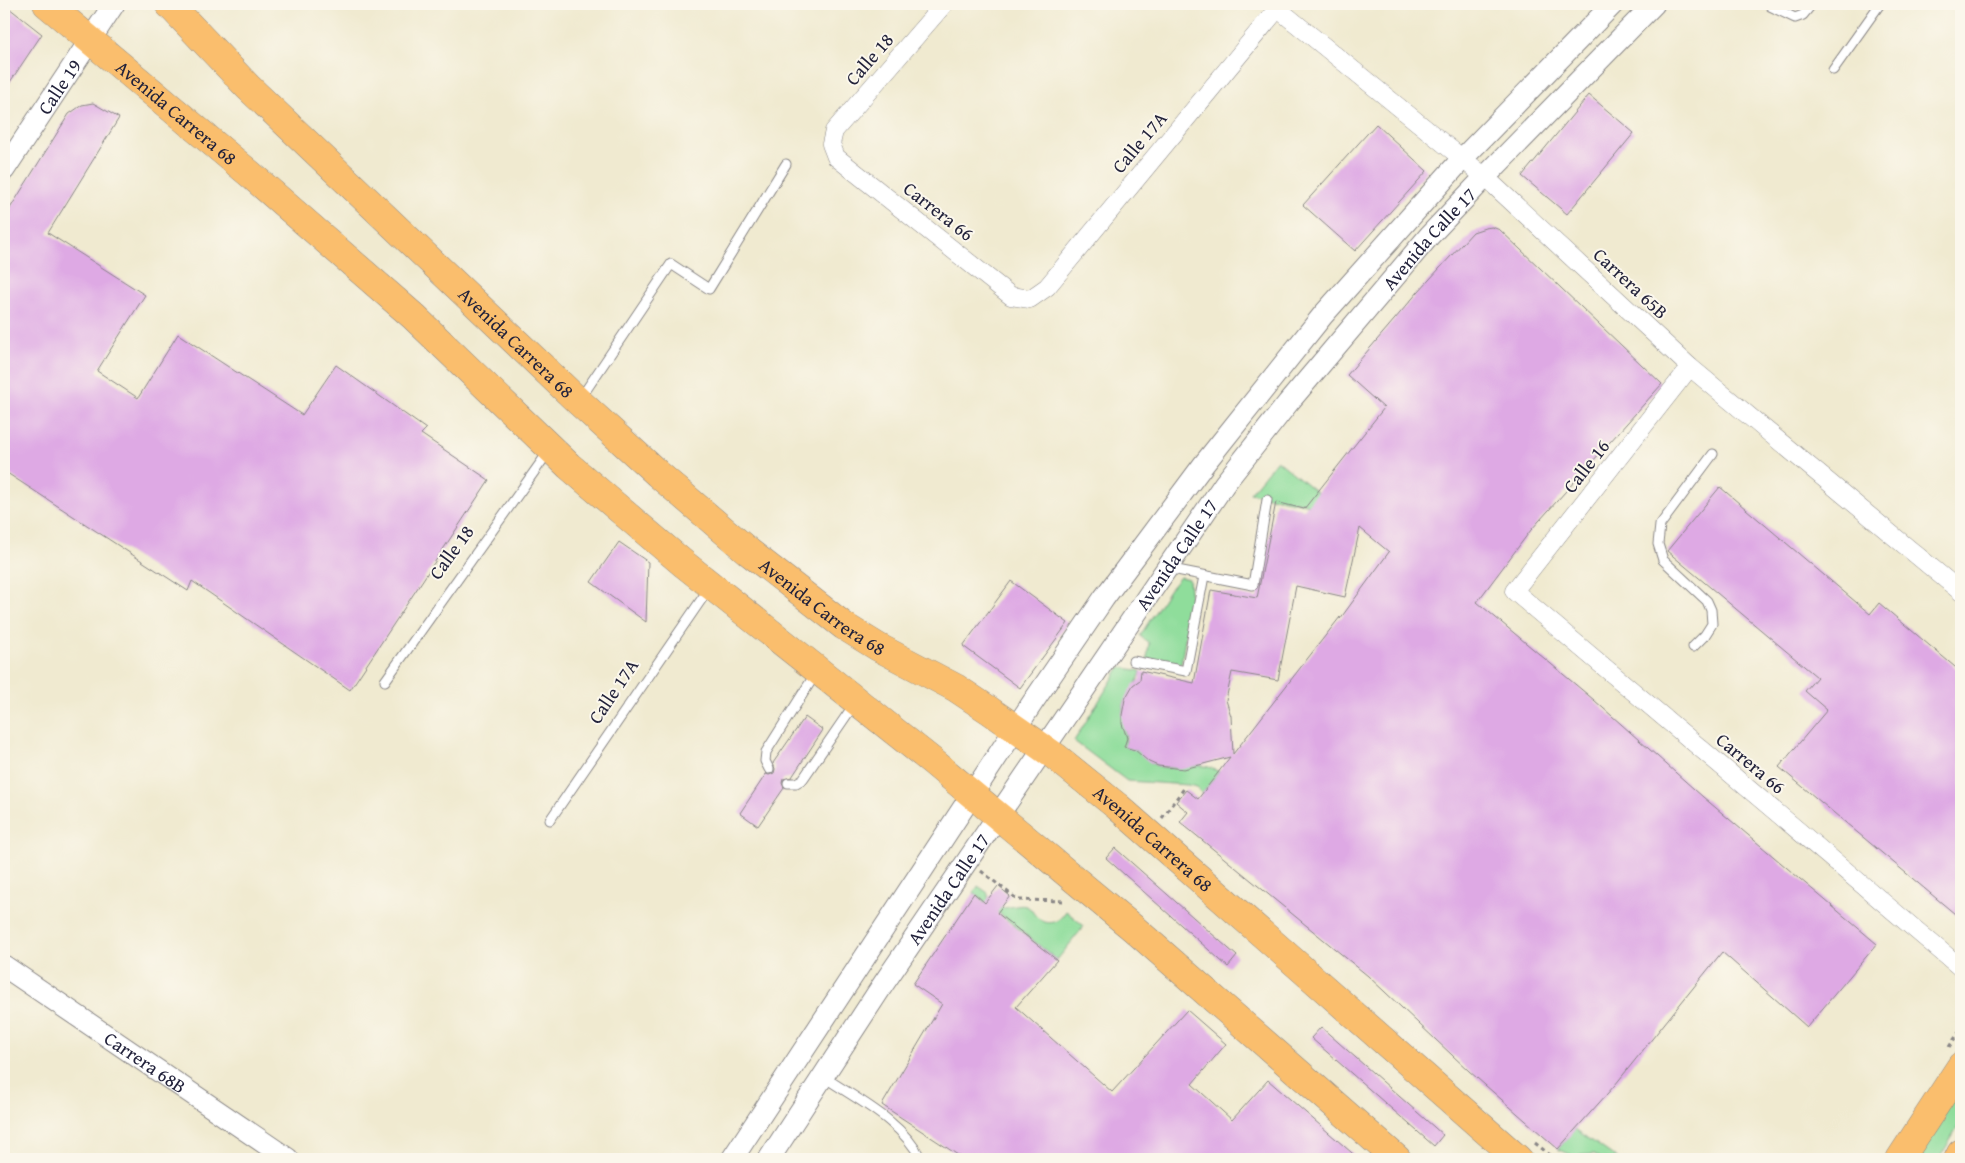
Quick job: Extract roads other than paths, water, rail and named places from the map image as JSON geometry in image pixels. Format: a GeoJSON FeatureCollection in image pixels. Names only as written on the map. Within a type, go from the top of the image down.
{"type":"FeatureCollection","features":[{"type":"Feature","properties":{"kind":"main road","name":"Avenida Carrera 68"},"geometry":{"type":"LineString","coordinates":[[47,4],[250,174],[413,316],[551,448],[618,508],[711,586],[998,816],[1169,958],[1397,1159]]}},
{"type":"Feature","properties":{"kind":"main road","name":"Avenida Carrera 68"},"geometry":{"type":"LineString","coordinates":[[169,4],[248,87],[579,402],[726,533],[810,601],[866,640],[956,688],[1044,748],[1125,814],[1518,1159]]}},
{"type":"Feature","properties":{"kind":"main road"},"geometry":{"type":"LineString","coordinates":[[1900,1159],[1961,1066]]}},
{"type":"Feature","properties":{"kind":"main road"},"geometry":{"type":"LineString","coordinates":[[1958,1159],[1961,1154]]}},
{"type":"Feature","properties":{"kind":"street","name":"Calle 19"},"geometry":{"type":"LineString","coordinates":[[4,170],[88,40],[114,4]]}},
{"type":"Feature","properties":{"kind":"street","name":"Calle 18"},"geometry":{"type":"LineString","coordinates":[[831,144],[834,131],[944,4]]}},
{"type":"Feature","properties":{"kind":"street","name":"Avenida Calle 17"},"geometry":{"type":"LineString","coordinates":[[732,1159],[971,794],[1104,598],[1204,464],[1323,315],[1462,159],[1612,4]]}},
{"type":"Feature","properties":{"kind":"street","name":"Avenida Calle 17"},"geometry":{"type":"LineString","coordinates":[[769,1159],[998,816],[1225,483],[1288,403],[1430,236],[1654,4]]}},
{"type":"Feature","properties":{"kind":"street","name":"Carrera 65B"},"geometry":{"type":"LineString","coordinates":[[1275,6],[1485,177],[1690,367],[1961,592]]}},
{"type":"Feature","properties":{"kind":"street","name":"Calle 17A"},"geometry":{"type":"LineString","coordinates":[[1030,299],[1047,287],[1275,6]]}},
{"type":"Feature","properties":{"kind":"street","name":"Carrera 66"},"geometry":{"type":"LineString","coordinates":[[831,144],[836,157],[1011,296],[1030,299]]}},
{"type":"Feature","properties":{"kind":"street","name":"Calle 16"},"geometry":{"type":"LineString","coordinates":[[1514,591],[1690,367]]}},
{"type":"Feature","properties":{"kind":"street"},"geometry":{"type":"LineString","coordinates":[[1204,464],[1225,483]]}},
{"type":"Feature","properties":{"kind":"street","name":"Carrera 66"},"geometry":{"type":"LineString","coordinates":[[1514,591],[1961,968]]}},
{"type":"Feature","properties":{"kind":"street","name":"Carrera 68B"},"geometry":{"type":"LineString","coordinates":[[4,966],[288,1159]]}},
{"type":"Feature","properties":{"kind":"lane"},"geometry":{"type":"LineString","coordinates":[[1770,6],[1795,18],[1803,15],[1812,4]]}},
{"type":"Feature","properties":{"kind":"lane"},"geometry":{"type":"LineString","coordinates":[[1833,70],[1880,4]]}},
{"type":"Feature","properties":{"kind":"lane"},"geometry":{"type":"LineString","coordinates":[[579,402],[672,264],[709,289],[786,164]]}},
{"type":"Feature","properties":{"kind":"lane","name":"Calle 18"},"geometry":{"type":"LineString","coordinates":[[385,681],[551,448]]}},
{"type":"Feature","properties":{"kind":"lane"},"geometry":{"type":"LineString","coordinates":[[1693,647],[1705,635],[1712,624],[1711,610],[1707,600],[1663,560],[1658,544],[1660,525],[1713,454]]}},
{"type":"Feature","properties":{"kind":"lane"},"geometry":{"type":"LineString","coordinates":[[1167,568],[1253,585],[1267,500]]}},
{"type":"Feature","properties":{"kind":"lane"},"geometry":{"type":"LineString","coordinates":[[1133,661],[1186,671],[1204,576]]}},
{"type":"Feature","properties":{"kind":"lane","name":"Calle 17A"},"geometry":{"type":"LineString","coordinates":[[550,820],[711,586]]}},
{"type":"Feature","properties":{"kind":"lane"},"geometry":{"type":"LineString","coordinates":[[769,770],[765,761],[766,752],[817,670]]}},
{"type":"Feature","properties":{"kind":"lane"},"geometry":{"type":"LineString","coordinates":[[788,782],[796,783],[803,778],[856,701]]}},
{"type":"Feature","properties":{"kind":"lane"},"geometry":{"type":"LineString","coordinates":[[823,1076],[888,1120],[914,1144],[921,1159]]}}]}
